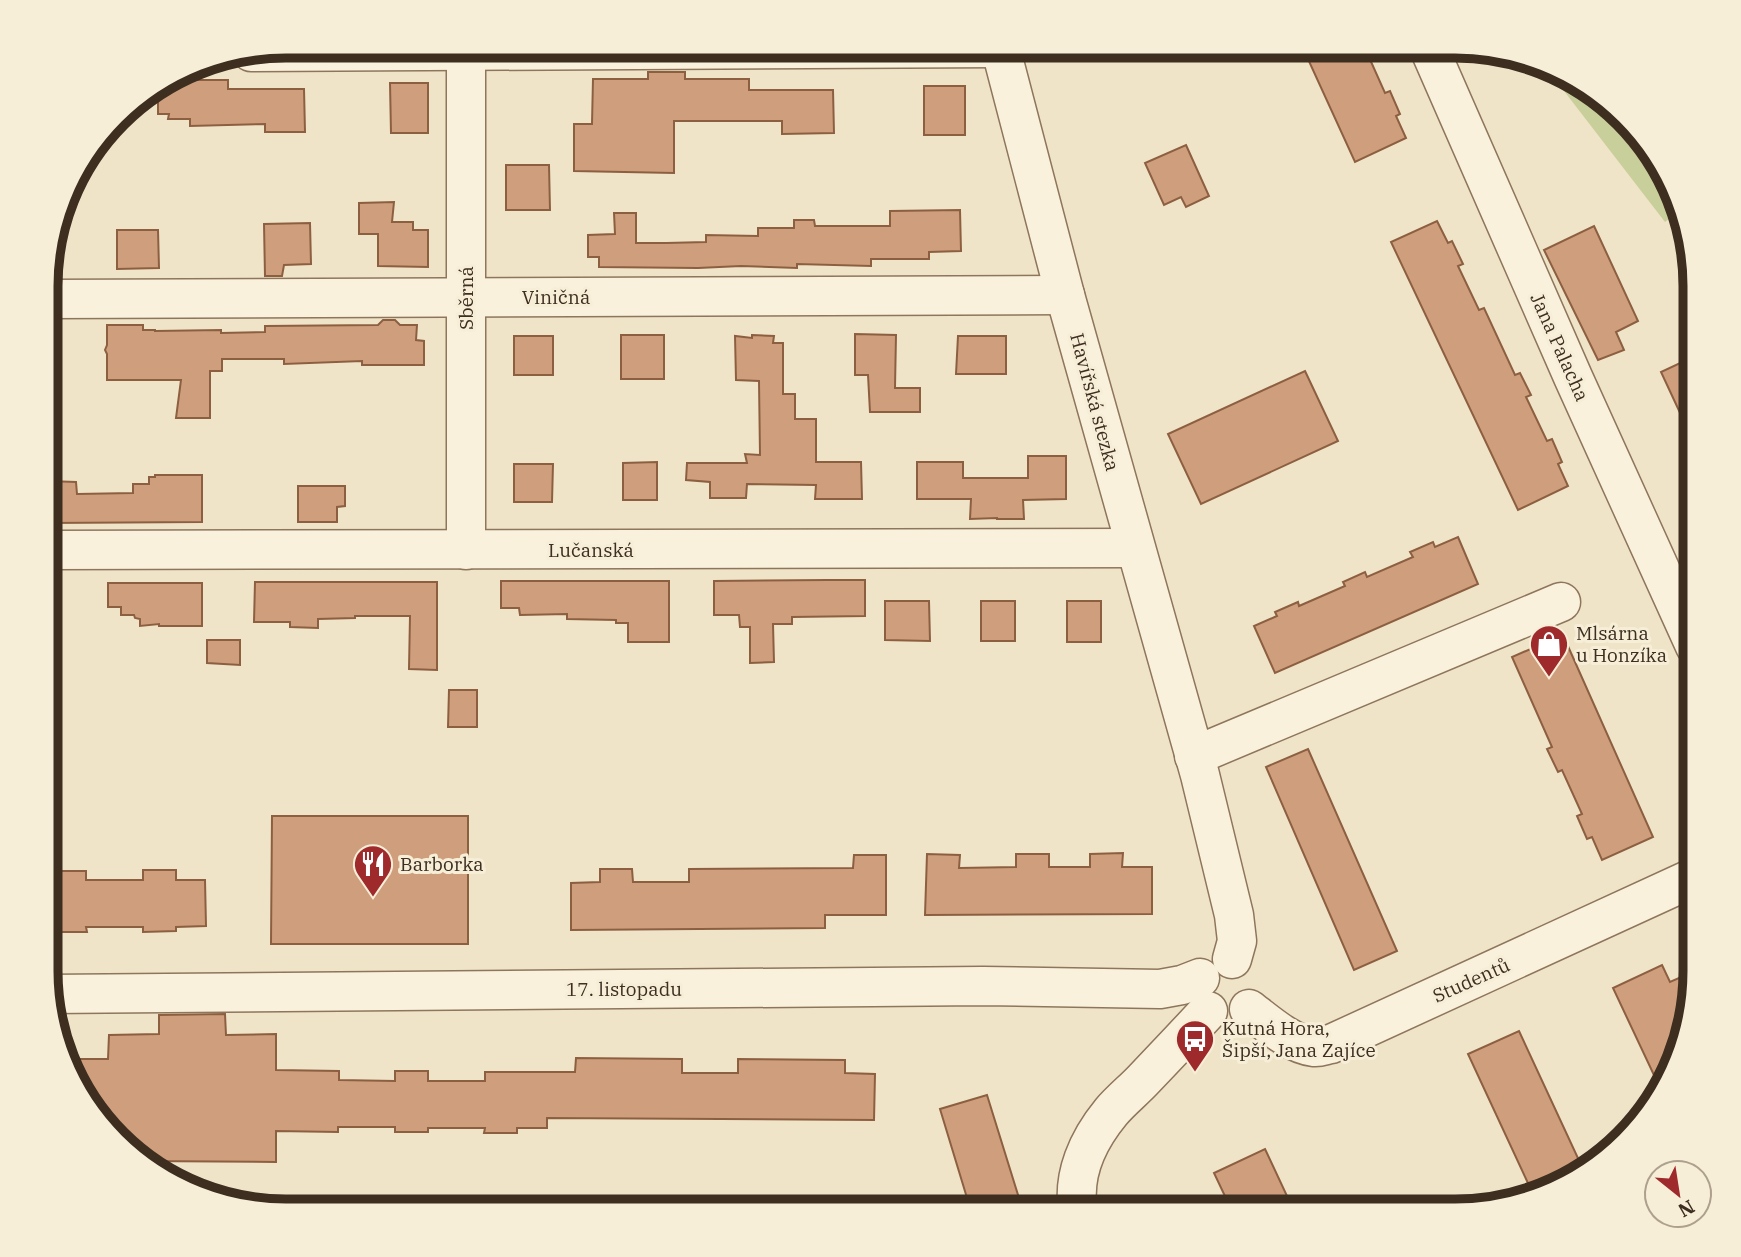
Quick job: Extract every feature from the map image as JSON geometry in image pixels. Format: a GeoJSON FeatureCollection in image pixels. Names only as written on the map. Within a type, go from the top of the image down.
{"type":"FeatureCollection","features":[{"type":"Feature","properties":{"kind":"street","name":"Sběrná"},"geometry":{"type":"LineString","coordinates":[[465,58],[466,550]]}},
{"type":"Feature","properties":{"kind":"street","name":"Havířská stezka"},"geometry":{"type":"LineString","coordinates":[[1003,58],[1065,295],[1194,756],[1234,915],[1237,941],[1232,959]]}},
{"type":"Feature","properties":{"kind":"street","name":"Jana Palacha"},"geometry":{"type":"LineString","coordinates":[[1433,58],[1683,620]]}},
{"type":"Feature","properties":{"kind":"street","name":"Viničná"},"geometry":{"type":"LineString","coordinates":[[58,299],[1065,295]]}},
{"type":"Feature","properties":{"kind":"street","name":"Lučanská"},"geometry":{"type":"LineString","coordinates":[[58,550],[1135,548]]}},
{"type":"Feature","properties":{"kind":"street"},"geometry":{"type":"LineString","coordinates":[[1194,756],[1560,602]]}},
{"type":"Feature","properties":{"kind":"street","name":"Studentů"},"geometry":{"type":"LineString","coordinates":[[1249,1009],[1300,1043],[1315,1048],[1331,1044],[1683,883]]}},
{"type":"Feature","properties":{"kind":"street"},"geometry":{"type":"LineString","coordinates":[[1222,959],[1232,959],[1241,962],[1254,974],[1257,992],[1249,1009],[1242,1014],[1224,1018],[1215,1016],[1204,994],[1205,969],[1222,959]]}},
{"type":"Feature","properties":{"kind":"street","name":"17. listopadu"},"geometry":{"type":"LineString","coordinates":[[59,994],[983,986],[1160,989],[1182,985],[1204,994]]}},
{"type":"Feature","properties":{"kind":"street"},"geometry":{"type":"LineString","coordinates":[[1076,1199],[1077,1178],[1083,1158],[1096,1133],[1112,1111],[1139,1085],[1204,994]]}},
{"type":"Feature","properties":{"kind":"green space"},"geometry":{"type":"Polygon","coordinates":[[[1557,81],[1605,114],[1645,159],[1666,199],[1672,217],[1665,222],[1557,81]]]}},
{"type":"Feature","properties":{"kind":"building"},"geometry":{"type":"Polygon","coordinates":[[[1307,58],[1369,58],[1385,93],[1390,91],[1400,114],[1396,116],[1406,138],[1355,162],[1307,58]]]}},
{"type":"Feature","properties":{"kind":"building"},"geometry":{"type":"Polygon","coordinates":[[[648,72],[685,72],[685,79],[749,79],[749,90],[833,90],[834,133],[782,134],[782,121],[674,121],[674,173],[574,171],[574,124],[592,124],[593,79],[648,79],[648,72]]]}},
{"type":"Feature","properties":{"kind":"building"},"geometry":{"type":"Polygon","coordinates":[[[188,80],[228,80],[228,89],[304,89],[305,132],[265,132],[265,124],[190,126],[190,119],[168,119],[169,114],[158,114],[158,97],[188,80]]]}},
{"type":"Feature","properties":{"kind":"building"},"geometry":{"type":"Polygon","coordinates":[[[390,83],[428,83],[428,133],[391,133],[390,83]]]}},
{"type":"Feature","properties":{"kind":"building"},"geometry":{"type":"Polygon","coordinates":[[[924,86],[965,86],[965,135],[924,135],[924,86]]]}},
{"type":"Feature","properties":{"kind":"building"},"geometry":{"type":"Polygon","coordinates":[[[1186,145],[1209,196],[1186,207],[1181,197],[1164,205],[1145,163],[1186,145]]]}},
{"type":"Feature","properties":{"kind":"building"},"geometry":{"type":"Polygon","coordinates":[[[506,165],[549,165],[550,210],[506,210],[506,165]]]}},
{"type":"Feature","properties":{"kind":"building"},"geometry":{"type":"Polygon","coordinates":[[[394,202],[392,222],[413,222],[413,230],[428,230],[428,267],[378,266],[378,234],[359,234],[359,203],[394,202]]]}},
{"type":"Feature","properties":{"kind":"building"},"geometry":{"type":"Polygon","coordinates":[[[960,210],[961,251],[929,252],[929,259],[871,259],[871,266],[797,264],[797,268],[698,268],[599,267],[599,257],[588,257],[588,235],[615,234],[614,213],[636,213],[636,243],[666,243],[706,242],[706,235],[758,236],[758,228],[794,228],[794,220],[814,220],[815,226],[890,226],[890,211],[960,210]]]}},
{"type":"Feature","properties":{"kind":"building"},"geometry":{"type":"Polygon","coordinates":[[[1437,221],[1448,243],[1452,241],[1463,264],[1458,266],[1479,310],[1484,308],[1515,375],[1520,373],[1531,395],[1526,397],[1547,441],[1552,439],[1562,462],[1558,464],[1568,486],[1518,510],[1391,242],[1437,221]]]}},
{"type":"Feature","properties":{"kind":"building"},"geometry":{"type":"Polygon","coordinates":[[[310,223],[311,264],[284,265],[282,276],[265,276],[264,224],[310,223]]]}},
{"type":"Feature","properties":{"kind":"building"},"geometry":{"type":"Polygon","coordinates":[[[1594,226],[1638,321],[1616,332],[1624,350],[1598,360],[1544,250],[1594,226]]]}},
{"type":"Feature","properties":{"kind":"building"},"geometry":{"type":"Polygon","coordinates":[[[117,230],[158,230],[159,268],[117,269],[117,230]]]}},
{"type":"Feature","properties":{"kind":"building"},"geometry":{"type":"Polygon","coordinates":[[[383,320],[395,320],[400,325],[417,325],[416,340],[424,341],[424,365],[362,365],[362,361],[284,364],[284,359],[222,359],[222,371],[210,371],[210,418],[176,418],[181,380],[107,380],[107,325],[143,325],[143,330],[155,331],[221,330],[221,333],[265,332],[265,326],[378,325],[383,320]]]}},
{"type":"Feature","properties":{"kind":"building"},"geometry":{"type":"Polygon","coordinates":[[[855,334],[896,335],[895,388],[920,388],[920,412],[870,412],[868,375],[855,375],[855,334]]]}},
{"type":"Feature","properties":{"kind":"building"},"geometry":{"type":"Polygon","coordinates":[[[621,335],[664,335],[664,379],[621,379],[621,335]]]}},
{"type":"Feature","properties":{"kind":"building"},"geometry":{"type":"Polygon","coordinates":[[[752,335],[774,336],[773,343],[783,343],[783,394],[795,394],[795,419],[816,419],[816,462],[861,462],[862,499],[815,499],[816,485],[747,484],[746,498],[710,498],[710,482],[686,480],[687,463],[747,463],[745,454],[760,455],[759,381],[736,380],[735,336],[752,338],[752,335]]]}},
{"type":"Feature","properties":{"kind":"building"},"geometry":{"type":"Polygon","coordinates":[[[514,336],[553,336],[553,375],[514,375],[514,336]]]}},
{"type":"Feature","properties":{"kind":"building"},"geometry":{"type":"Polygon","coordinates":[[[958,336],[1006,336],[1006,374],[956,374],[958,336]]]}},
{"type":"Feature","properties":{"kind":"building"},"geometry":{"type":"Polygon","coordinates":[[[1683,362],[1683,419],[1661,372],[1683,362]]]}},
{"type":"Feature","properties":{"kind":"building"},"geometry":{"type":"Polygon","coordinates":[[[1305,371],[1338,441],[1201,504],[1168,434],[1305,371]]]}},
{"type":"Feature","properties":{"kind":"building"},"geometry":{"type":"Polygon","coordinates":[[[1028,456],[1066,456],[1066,499],[1023,500],[1024,519],[970,519],[971,499],[917,499],[917,462],[963,462],[963,478],[1028,478],[1028,456]]]}},
{"type":"Feature","properties":{"kind":"building"},"geometry":{"type":"Polygon","coordinates":[[[657,462],[657,500],[623,500],[623,463],[657,462]]]}},
{"type":"Feature","properties":{"kind":"building"},"geometry":{"type":"Polygon","coordinates":[[[514,464],[553,464],[552,502],[514,502],[514,464]]]}},
{"type":"Feature","properties":{"kind":"building"},"geometry":{"type":"Polygon","coordinates":[[[202,475],[202,522],[58,523],[58,481],[76,482],[77,494],[133,493],[133,484],[149,484],[149,477],[202,475]]]}},
{"type":"Feature","properties":{"kind":"building"},"geometry":{"type":"Polygon","coordinates":[[[298,486],[345,486],[345,506],[337,507],[337,522],[298,522],[298,486]]]}},
{"type":"Feature","properties":{"kind":"building"},"geometry":{"type":"Polygon","coordinates":[[[1458,537],[1478,584],[1275,673],[1254,626],[1277,616],[1275,612],[1298,602],[1299,606],[1345,586],[1343,582],[1365,572],[1367,577],[1413,557],[1410,552],[1433,542],[1435,547],[1458,537]]]}},
{"type":"Feature","properties":{"kind":"building"},"geometry":{"type":"Polygon","coordinates":[[[865,580],[865,616],[792,617],[792,624],[773,624],[774,662],[750,663],[750,627],[740,627],[739,615],[714,615],[714,581],[865,580]]]}},
{"type":"Feature","properties":{"kind":"building"},"geometry":{"type":"Polygon","coordinates":[[[501,581],[669,581],[669,642],[628,642],[628,623],[616,623],[616,620],[567,619],[567,614],[520,615],[519,608],[501,608],[501,581]]]}},
{"type":"Feature","properties":{"kind":"building"},"geometry":{"type":"Polygon","coordinates":[[[255,582],[437,582],[437,670],[409,669],[410,616],[318,619],[318,628],[290,627],[290,622],[254,622],[255,582]]]}},
{"type":"Feature","properties":{"kind":"building"},"geometry":{"type":"Polygon","coordinates":[[[108,583],[202,583],[202,626],[140,626],[140,619],[134,615],[121,615],[121,607],[108,607],[108,583]]]}},
{"type":"Feature","properties":{"kind":"building"},"geometry":{"type":"Polygon","coordinates":[[[885,601],[929,601],[930,641],[885,640],[885,601]]]}},
{"type":"Feature","properties":{"kind":"building"},"geometry":{"type":"Polygon","coordinates":[[[981,601],[1015,601],[1015,641],[981,641],[981,601]]]}},
{"type":"Feature","properties":{"kind":"building"},"geometry":{"type":"Polygon","coordinates":[[[1067,601],[1101,601],[1101,642],[1067,642],[1067,601]]]}},
{"type":"Feature","properties":{"kind":"building"},"geometry":{"type":"Polygon","coordinates":[[[1563,635],[1653,837],[1602,860],[1592,837],[1587,839],[1577,816],[1582,814],[1562,770],[1558,772],[1547,749],[1552,747],[1512,657],[1563,635]]]}},
{"type":"Feature","properties":{"kind":"building"},"geometry":{"type":"Polygon","coordinates":[[[207,640],[240,640],[240,665],[207,663],[207,640]]]}},
{"type":"Feature","properties":{"kind":"building"},"geometry":{"type":"Polygon","coordinates":[[[449,690],[477,690],[477,727],[448,727],[449,690]]]}},
{"type":"Feature","properties":{"kind":"building"},"geometry":{"type":"Polygon","coordinates":[[[1308,749],[1397,951],[1354,970],[1266,767],[1308,749]]]}},
{"type":"Feature","properties":{"kind":"building"},"geometry":{"type":"Polygon","coordinates":[[[272,816],[468,816],[468,944],[271,944],[272,816]]]}},
{"type":"Feature","properties":{"kind":"building"},"geometry":{"type":"Polygon","coordinates":[[[1123,853],[1122,867],[1152,867],[1152,914],[925,915],[927,854],[960,855],[959,868],[1016,867],[1016,854],[1049,854],[1049,867],[1090,867],[1090,854],[1123,853]]]}},
{"type":"Feature","properties":{"kind":"building"},"geometry":{"type":"Polygon","coordinates":[[[854,855],[886,855],[886,915],[825,915],[825,928],[571,930],[571,883],[600,882],[600,869],[632,869],[633,882],[689,882],[689,869],[853,868],[854,855]]]}},
{"type":"Feature","properties":{"kind":"building"},"geometry":{"type":"Polygon","coordinates":[[[143,870],[176,870],[176,880],[205,880],[206,926],[176,927],[176,931],[143,932],[143,927],[86,927],[87,932],[58,932],[58,871],[86,871],[86,880],[143,880],[143,870]]]}},
{"type":"Feature","properties":{"kind":"building"},"geometry":{"type":"Polygon","coordinates":[[[1662,965],[1670,982],[1683,976],[1679,1015],[1671,1044],[1656,1079],[1613,988],[1662,965]]]}},
{"type":"Feature","properties":{"kind":"building"},"geometry":{"type":"Polygon","coordinates":[[[225,1014],[226,1035],[276,1034],[276,1070],[339,1071],[339,1080],[395,1081],[395,1071],[428,1071],[428,1081],[485,1081],[485,1072],[575,1072],[576,1058],[682,1059],[682,1073],[738,1073],[738,1059],[845,1060],[845,1073],[875,1074],[874,1120],[547,1118],[547,1128],[517,1128],[517,1133],[484,1133],[485,1128],[428,1128],[428,1132],[395,1132],[395,1127],[338,1127],[338,1132],[276,1131],[276,1162],[160,1161],[136,1143],[114,1121],[96,1098],[75,1059],[108,1059],[109,1035],[159,1034],[159,1015],[225,1014]]]}},
{"type":"Feature","properties":{"kind":"building"},"geometry":{"type":"Polygon","coordinates":[[[1519,1031],[1580,1162],[1529,1186],[1468,1054],[1519,1031]]]}},
{"type":"Feature","properties":{"kind":"building"},"geometry":{"type":"Polygon","coordinates":[[[987,1095],[1019,1199],[967,1199],[940,1109],[987,1095]]]}},
{"type":"Feature","properties":{"kind":"building"},"geometry":{"type":"Polygon","coordinates":[[[1265,1149],[1288,1199],[1226,1199],[1214,1173],[1265,1149]]]}},
{"type":"Feature","properties":{"kind":"place","name":"Mlsárna u Honzíka"},"geometry":{"type":"Point","coordinates":[1549,678]}},
{"type":"Feature","properties":{"kind":"place","name":"Barborka"},"geometry":{"type":"Point","coordinates":[373,898]}},
{"type":"Feature","properties":{"kind":"place","name":"Kutná Hora, Šipší, Jana Zajíce"},"geometry":{"type":"Point","coordinates":[1195,1073]}}]}
